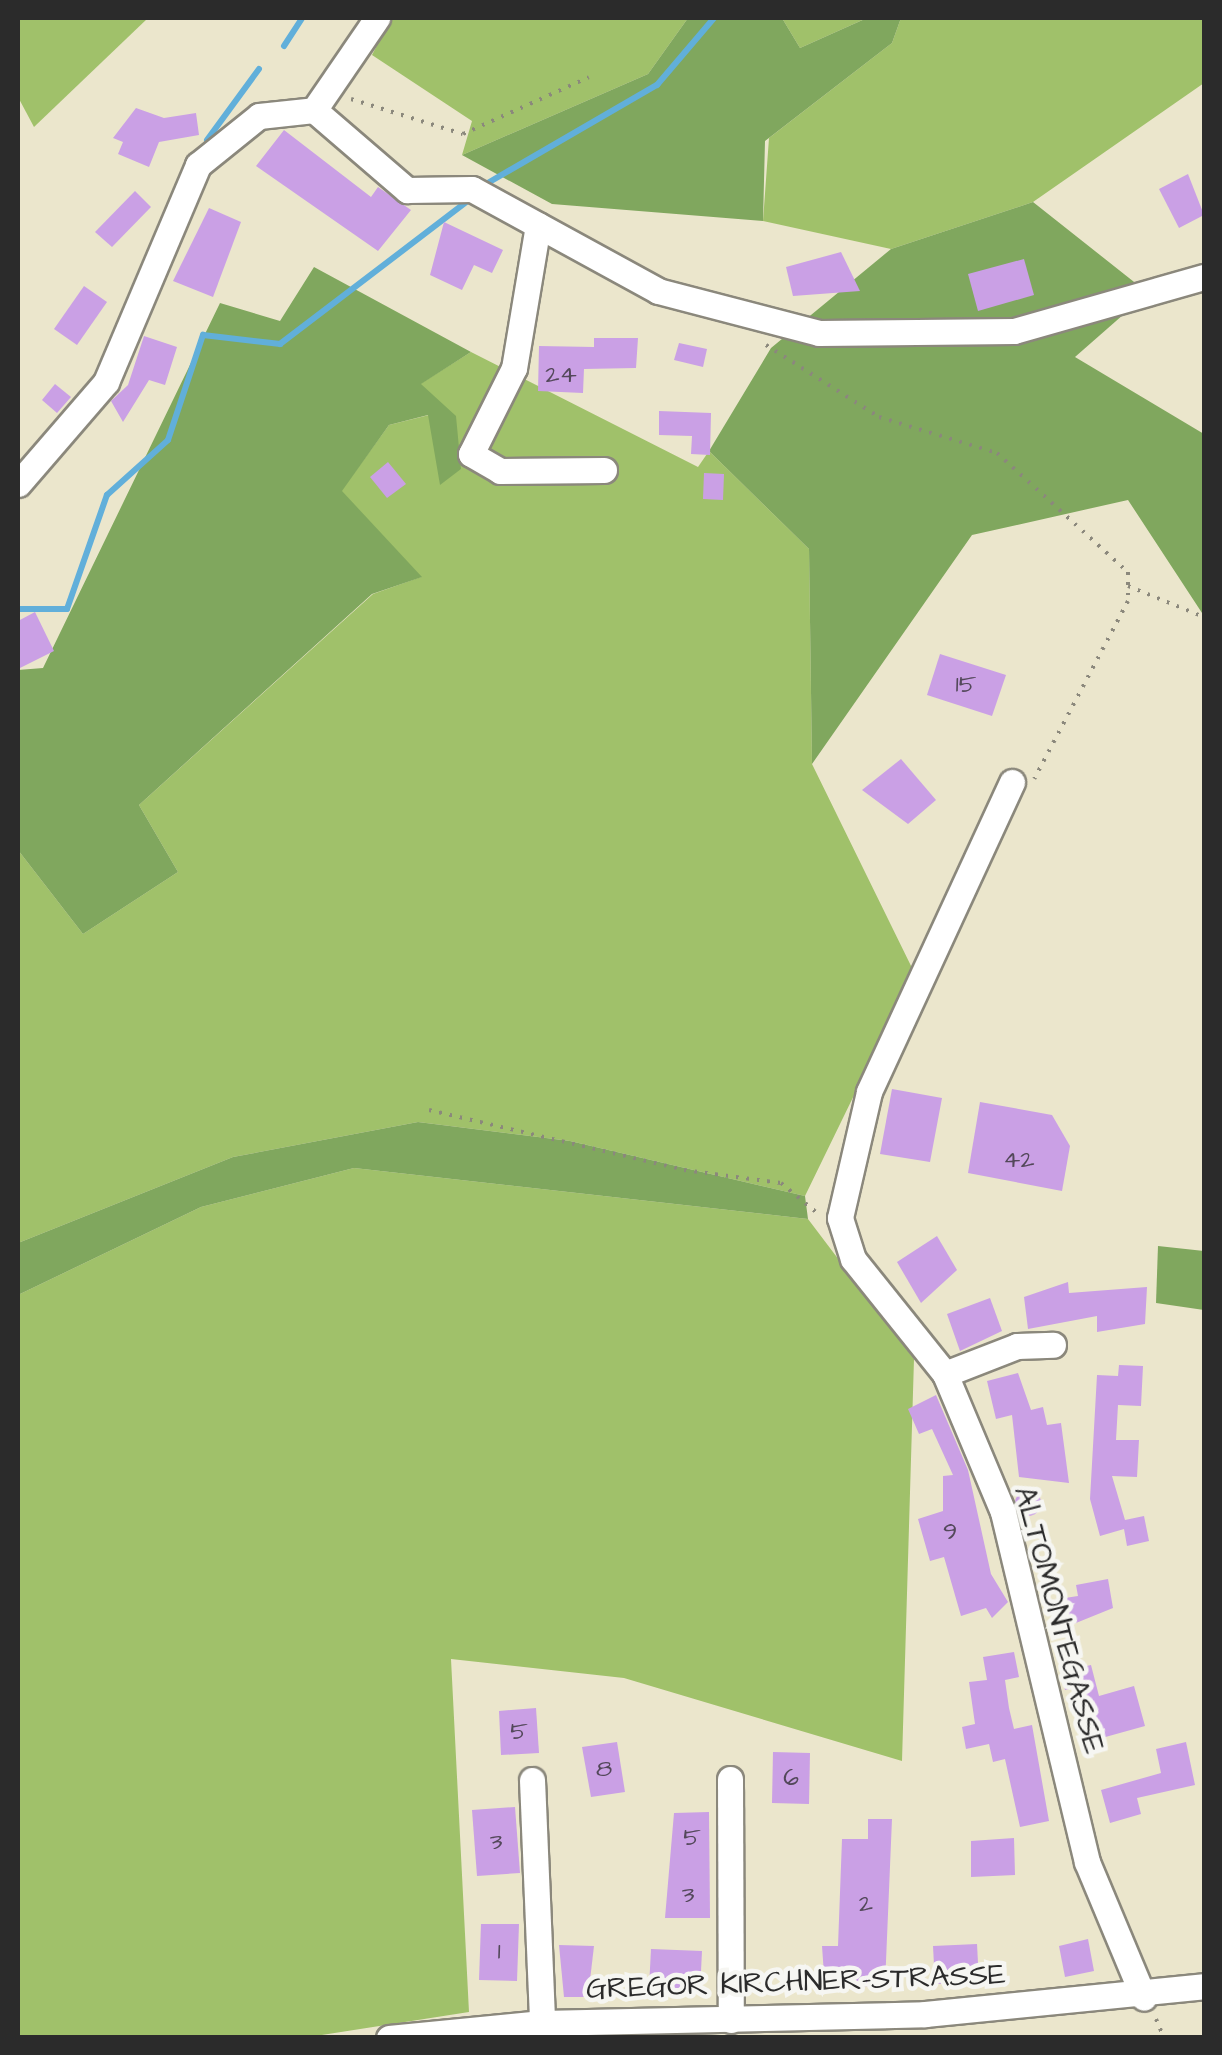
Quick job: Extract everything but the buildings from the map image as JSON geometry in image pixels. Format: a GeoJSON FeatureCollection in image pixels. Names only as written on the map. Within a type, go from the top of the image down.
{"type":"FeatureCollection","features":[{"type":"Feature","properties":{"kind":"street"},"geometry":{"type":"LineString","coordinates":[[314,110],[377,18]]}},
{"type":"Feature","properties":{"kind":"street"},"geometry":{"type":"LineString","coordinates":[[18,484],[106,382],[198,165],[259,116],[314,110],[407,190],[472,189],[658,292],[819,333],[1014,330],[1204,277]]}},
{"type":"Feature","properties":{"kind":"street"},"geometry":{"type":"LineString","coordinates":[[538,225],[514,368],[471,454],[500,471],[604,470]]}},
{"type":"Feature","properties":{"kind":"street","name":"ALTOMONTEGASSE"},"geometry":{"type":"LineString","coordinates":[[1012,782],[869,1092],[840,1218],[853,1259],[945,1374],[1003,1512],[1087,1862],[1144,1998]]}},
{"type":"Feature","properties":{"kind":"street"},"geometry":{"type":"LineString","coordinates":[[945,1374],[1017,1346],[1053,1345]]}},
{"type":"Feature","properties":{"kind":"street"},"geometry":{"type":"LineString","coordinates":[[532,1780],[560,2028]]}},
{"type":"Feature","properties":{"kind":"street"},"geometry":{"type":"LineString","coordinates":[[730,1780],[731,2020]]}},
{"type":"Feature","properties":{"kind":"street","name":"GREGOR KIRCHNER-STRASSE"},"geometry":{"type":"LineString","coordinates":[[389,2038],[731,2020],[928,2026],[1144,1998],[1204,1986]]}},
{"type":"Feature","properties":{"kind":"path"},"geometry":{"type":"LineString","coordinates":[[314,110],[344,97],[463,134],[589,76]]}},
{"type":"Feature","properties":{"kind":"path"},"geometry":{"type":"LineString","coordinates":[[756,337],[879,418],[996,454],[1102,541],[1128,586],[1204,617]]}},
{"type":"Feature","properties":{"kind":"path"},"geometry":{"type":"LineString","coordinates":[[1012,782],[1025,798],[1128,586]]}},
{"type":"Feature","properties":{"kind":"path"},"geometry":{"type":"LineString","coordinates":[[429,1110],[684,1170],[781,1183],[829,1228]]}},
{"type":"Feature","properties":{"kind":"green space"},"geometry":{"type":"Polygon","coordinates":[[[18,18],[148,18],[34,127],[18,97],[18,18]]]}},
{"type":"Feature","properties":{"kind":"green space"},"geometry":{"type":"Polygon","coordinates":[[[391,18],[688,18],[648,74],[462,155],[472,121],[372,55],[391,18]]]}},
{"type":"Feature","properties":{"kind":"green space"},"geometry":{"type":"Polygon","coordinates":[[[688,18],[782,18],[800,48],[867,18],[901,18],[892,43],[765,141],[763,221],[552,204],[462,155],[648,74],[688,18]]]}},
{"type":"Feature","properties":{"kind":"green space"},"geometry":{"type":"Polygon","coordinates":[[[782,18],[867,18],[800,48],[782,18]]]}},
{"type":"Feature","properties":{"kind":"green space"},"geometry":{"type":"Polygon","coordinates":[[[901,18],[1204,18],[1204,83],[1033,202],[891,249],[763,221],[769,138],[892,43],[901,18]]]}},
{"type":"Feature","properties":{"kind":"green space"},"geometry":{"type":"Polygon","coordinates":[[[1033,202],[1148,293],[1075,357],[1204,434],[1204,616],[1128,500],[972,535],[812,764],[809,549],[709,451],[771,348],[891,249],[1033,202]]]}},
{"type":"Feature","properties":{"kind":"green space"},"geometry":{"type":"Polygon","coordinates":[[[314,267],[471,352],[421,384],[456,416],[461,469],[440,485],[428,415],[389,425],[342,491],[422,577],[372,594],[139,805],[178,872],[83,934],[18,850],[18,670],[43,668],[220,303],[280,321],[314,267]]]}},
{"type":"Feature","properties":{"kind":"green space"},"geometry":{"type":"Polygon","coordinates":[[[471,352],[698,467],[709,451],[809,549],[812,764],[914,972],[805,1196],[570,1141],[418,1122],[233,1157],[18,1243],[18,850],[83,934],[178,872],[139,805],[373,594],[421,577],[341,491],[389,425],[429,415],[461,470],[420,384],[471,352]]]}},
{"type":"Feature","properties":{"kind":"green space"},"geometry":{"type":"Polygon","coordinates":[[[418,1122],[570,1141],[805,1196],[808,1219],[354,1168],[201,1207],[18,1295],[18,1243],[233,1157],[418,1122]]]}},
{"type":"Feature","properties":{"kind":"green space"},"geometry":{"type":"Polygon","coordinates":[[[354,1168],[808,1219],[914,1359],[902,1761],[624,1678],[451,1659],[469,2012],[309,2037],[18,2038],[18,1295],[201,1207],[354,1168]]]}},
{"type":"Feature","properties":{"kind":"green space"},"geometry":{"type":"Polygon","coordinates":[[[1158,1246],[1204,1251],[1204,1310],[1156,1303],[1158,1246]]]}},
{"type":"Feature","properties":{"kind":"waterway"},"geometry":{"type":"LineString","coordinates":[[284,46],[302,18]]}},
{"type":"Feature","properties":{"kind":"waterway"},"geometry":{"type":"LineString","coordinates":[[486,184],[657,85],[714,18]]}},
{"type":"Feature","properties":{"kind":"waterway"},"geometry":{"type":"LineString","coordinates":[[207,140],[259,69]]}},
{"type":"Feature","properties":{"kind":"waterway"},"geometry":{"type":"LineString","coordinates":[[18,609],[67,609],[107,495],[168,440],[203,335],[280,344],[468,201]]}}]}
